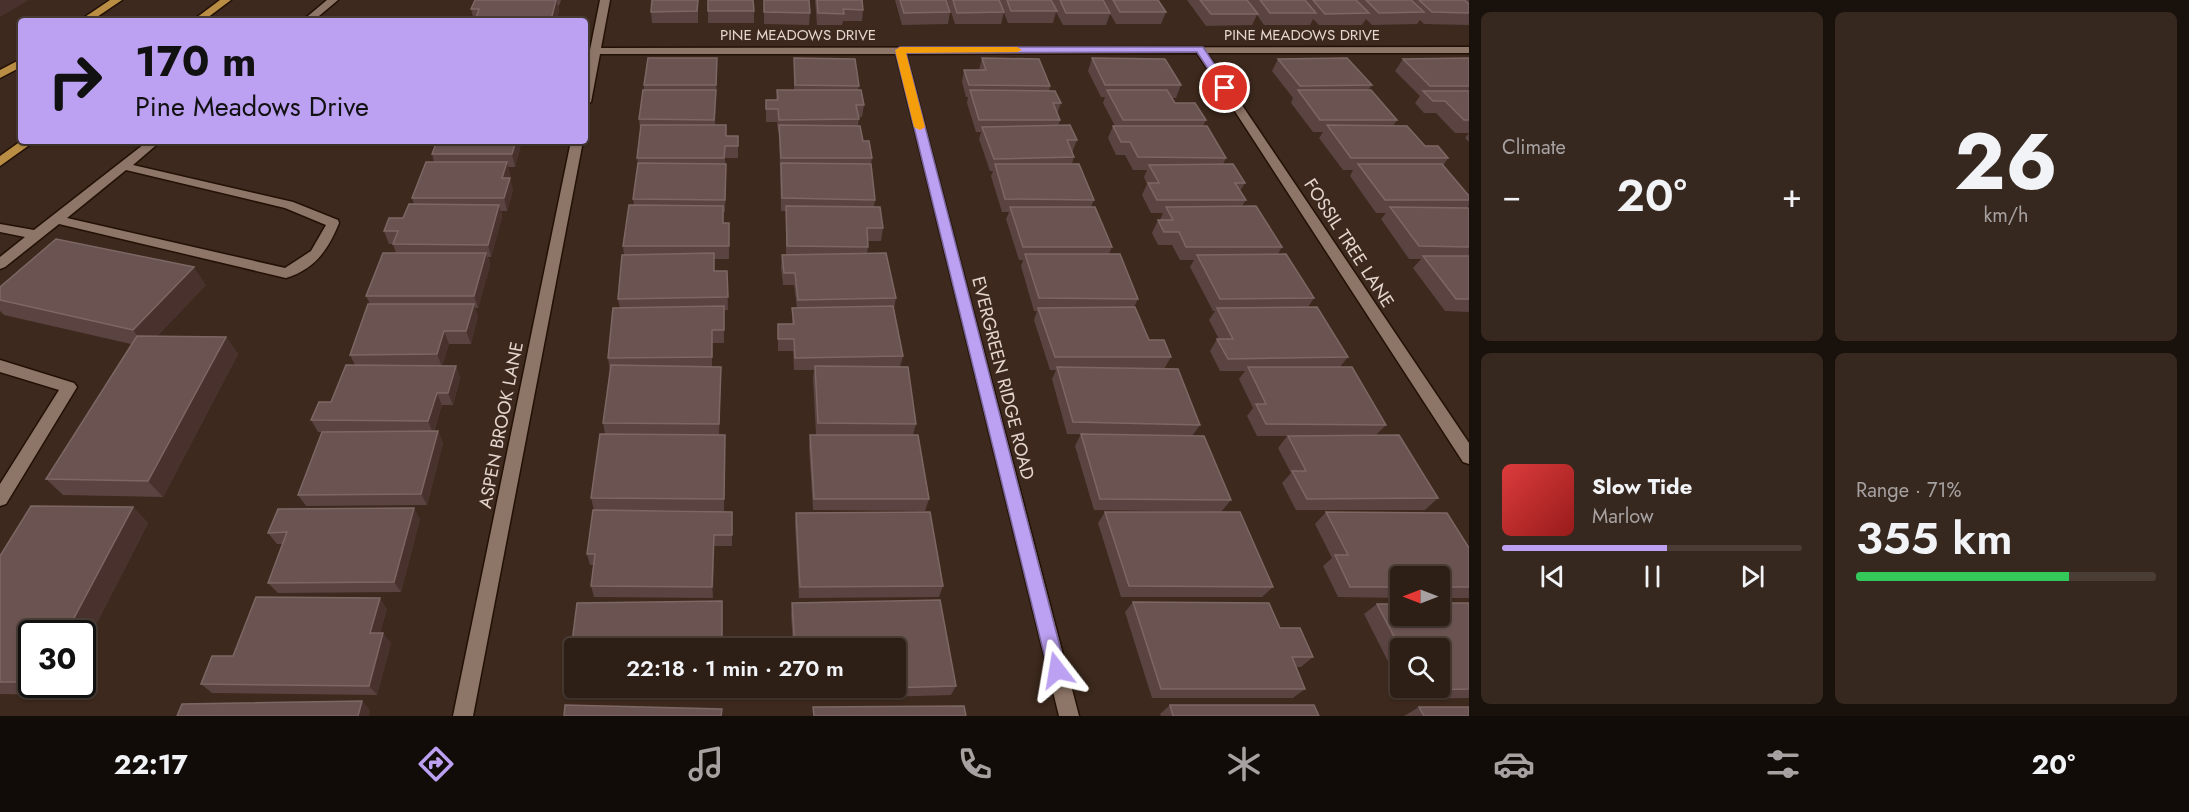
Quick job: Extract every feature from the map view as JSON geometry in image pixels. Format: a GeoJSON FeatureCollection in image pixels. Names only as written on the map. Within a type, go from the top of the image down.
{"type":"FeatureCollection","features":[{"type":"Feature","properties":{"kind":"main road"},"geometry":{"type":"LineString","coordinates":[[89,18],[117,0]]}},
{"type":"Feature","properties":{"kind":"main road"},"geometry":{"type":"LineString","coordinates":[[200,18],[226,0]]}},
{"type":"Feature","properties":{"kind":"main road"},"geometry":{"type":"LineString","coordinates":[[0,75],[18,64]]}},
{"type":"Feature","properties":{"kind":"main road"},"geometry":{"type":"LineString","coordinates":[[0,162],[25,144]]}},
{"type":"Feature","properties":{"kind":"street"},"geometry":{"type":"LineString","coordinates":[[311,18],[333,0]]}},
{"type":"Feature","properties":{"kind":"street"},"geometry":{"type":"LineString","coordinates":[[588,87],[605,0]]}},
{"type":"Feature","properties":{"kind":"street","name":"FOSSIL TREE LANE"},"geometry":{"type":"LineString","coordinates":[[1199,49],[1469,457]]}},
{"type":"Feature","properties":{"kind":"street","name":"EVERGREEN RIDGE ROAD"},"geometry":{"type":"LineString","coordinates":[[900,50],[1069,716]]}},
{"type":"Feature","properties":{"kind":"street","name":"PINE MEADOWS DRIVE"},"geometry":{"type":"LineString","coordinates":[[595,51],[1469,50]]}},
{"type":"Feature","properties":{"kind":"street"},"geometry":{"type":"LineString","coordinates":[[0,264],[150,144]]}},
{"type":"Feature","properties":{"kind":"street","name":"ASPEN BROOK LANE"},"geometry":{"type":"LineString","coordinates":[[463,716],[576,144]]}},
{"type":"Feature","properties":{"kind":"street"},"geometry":{"type":"LineString","coordinates":[[55,219],[286,273],[309,262],[324,245],[333,223],[289,205],[123,166]]}},
{"type":"Feature","properties":{"kind":"street"},"geometry":{"type":"LineString","coordinates":[[0,228],[35,236]]}},
{"type":"Feature","properties":{"kind":"street"},"geometry":{"type":"LineString","coordinates":[[0,366],[69,387],[0,499]]}},
{"type":"Feature","properties":{"kind":"building"},"geometry":{"type":"Polygon","coordinates":[[[475,0],[556,0],[552,18],[476,18],[479,9],[471,9],[475,0]]]}},
{"type":"Feature","properties":{"kind":"building"},"geometry":{"type":"Polygon","coordinates":[[[652,0],[698,0],[697,11],[651,12],[652,0]]]}},
{"type":"Feature","properties":{"kind":"building"},"geometry":{"type":"Polygon","coordinates":[[[708,0],[753,0],[754,11],[708,11],[708,0]]]}},
{"type":"Feature","properties":{"kind":"building"},"geometry":{"type":"Polygon","coordinates":[[[764,0],[809,0],[810,13],[764,12],[764,0]]]}},
{"type":"Feature","properties":{"kind":"building"},"geometry":{"type":"Polygon","coordinates":[[[817,0],[862,0],[863,10],[843,9],[844,14],[818,13],[817,0]]]}},
{"type":"Feature","properties":{"kind":"building"},"geometry":{"type":"Polygon","coordinates":[[[900,0],[946,0],[950,12],[904,13],[900,0]]]}},
{"type":"Feature","properties":{"kind":"building"},"geometry":{"type":"Polygon","coordinates":[[[953,0],[999,0],[1004,12],[957,13],[953,0]]]}},
{"type":"Feature","properties":{"kind":"building"},"geometry":{"type":"Polygon","coordinates":[[[1007,0],[1051,0],[1057,11],[1011,11],[1007,0]]]}},
{"type":"Feature","properties":{"kind":"building"},"geometry":{"type":"Polygon","coordinates":[[[1060,0],[1103,0],[1110,13],[1066,13],[1060,0]]]}},
{"type":"Feature","properties":{"kind":"building"},"geometry":{"type":"Polygon","coordinates":[[[1113,0],[1158,0],[1166,12],[1120,12],[1113,0]]]}},
{"type":"Feature","properties":{"kind":"building"},"geometry":{"type":"Polygon","coordinates":[[[1200,0],[1247,0],[1258,14],[1211,14],[1200,0]]]}},
{"type":"Feature","properties":{"kind":"building"},"geometry":{"type":"Polygon","coordinates":[[[1260,0],[1305,0],[1316,13],[1270,13],[1260,0]]]}},
{"type":"Feature","properties":{"kind":"building"},"geometry":{"type":"Polygon","coordinates":[[[1313,0],[1356,0],[1369,13],[1325,14],[1313,0]]]}},
{"type":"Feature","properties":{"kind":"building"},"geometry":{"type":"Polygon","coordinates":[[[1366,0],[1411,0],[1424,12],[1379,13],[1366,0]]]}},
{"type":"Feature","properties":{"kind":"building"},"geometry":{"type":"Polygon","coordinates":[[[1419,0],[1464,0],[1469,4],[1469,13],[1432,12],[1419,0]]]}},
{"type":"Feature","properties":{"kind":"building"},"geometry":{"type":"Polygon","coordinates":[[[648,58],[717,58],[716,85],[644,85],[648,58]]]}},
{"type":"Feature","properties":{"kind":"building"},"geometry":{"type":"Polygon","coordinates":[[[794,58],[855,59],[859,86],[795,85],[794,58]]]}},
{"type":"Feature","properties":{"kind":"building"},"geometry":{"type":"Polygon","coordinates":[[[982,58],[1039,59],[1050,86],[969,85],[964,70],[986,70],[982,58]]]}},
{"type":"Feature","properties":{"kind":"building"},"geometry":{"type":"Polygon","coordinates":[[[1092,58],[1165,59],[1181,85],[1105,85],[1092,58]]]}},
{"type":"Feature","properties":{"kind":"building"},"geometry":{"type":"Polygon","coordinates":[[[1347,58],[1372,85],[1300,86],[1278,59],[1347,58]]]}},
{"type":"Feature","properties":{"kind":"building"},"geometry":{"type":"Polygon","coordinates":[[[1469,58],[1469,86],[1430,86],[1403,59],[1469,58]]]}},
{"type":"Feature","properties":{"kind":"building"},"geometry":{"type":"Polygon","coordinates":[[[643,90],[716,90],[714,120],[639,119],[643,90]]]}},
{"type":"Feature","properties":{"kind":"building"},"geometry":{"type":"Polygon","coordinates":[[[777,90],[861,90],[864,105],[856,105],[859,119],[779,120],[778,109],[766,109],[766,100],[778,100],[777,90]]]}},
{"type":"Feature","properties":{"kind":"building"},"geometry":{"type":"Polygon","coordinates":[[[970,90],[1055,91],[1061,103],[1053,103],[1060,120],[979,120],[970,90]]]}},
{"type":"Feature","properties":{"kind":"building"},"geometry":{"type":"Polygon","coordinates":[[[1107,90],[1167,90],[1175,103],[1195,103],[1206,120],[1123,120],[1107,90]]]}},
{"type":"Feature","properties":{"kind":"building"},"geometry":{"type":"Polygon","coordinates":[[[1298,90],[1371,90],[1397,120],[1320,120],[1298,90]]]}},
{"type":"Feature","properties":{"kind":"building"},"geometry":{"type":"Polygon","coordinates":[[[1423,91],[1469,91],[1469,120],[1464,120],[1445,101],[1433,101],[1423,91]]]}},
{"type":"Feature","properties":{"kind":"building"},"geometry":{"type":"Polygon","coordinates":[[[641,125],[726,125],[726,136],[738,136],[738,146],[725,146],[724,158],[637,158],[641,125]]]}},
{"type":"Feature","properties":{"kind":"building"},"geometry":{"type":"Polygon","coordinates":[[[779,125],[860,126],[863,141],[869,141],[872,158],[781,158],[779,125]]]}},
{"type":"Feature","properties":{"kind":"building"},"geometry":{"type":"Polygon","coordinates":[[[1070,125],[1077,140],[1067,140],[1074,157],[994,159],[982,127],[1070,125]]]}},
{"type":"Feature","properties":{"kind":"building"},"geometry":{"type":"Polygon","coordinates":[[[1327,125],[1407,126],[1425,146],[1438,146],[1448,158],[1351,158],[1327,125]]]}},
{"type":"Feature","properties":{"kind":"building"},"geometry":{"type":"Polygon","coordinates":[[[1113,126],[1207,126],[1226,158],[1138,157],[1130,142],[1121,142],[1113,126]]]}},
{"type":"Feature","properties":{"kind":"building"},"geometry":{"type":"Polygon","coordinates":[[[436,144],[515,144],[512,154],[432,154],[436,144]]]}},
{"type":"Feature","properties":{"kind":"building"},"geometry":{"type":"Polygon","coordinates":[[[426,162],[507,162],[502,178],[510,178],[504,198],[412,198],[426,162]]]}},
{"type":"Feature","properties":{"kind":"building"},"geometry":{"type":"Polygon","coordinates":[[[638,163],[726,164],[725,200],[633,199],[638,163]]]}},
{"type":"Feature","properties":{"kind":"building"},"geometry":{"type":"Polygon","coordinates":[[[781,163],[871,164],[875,200],[782,198],[781,163]]]}},
{"type":"Feature","properties":{"kind":"building"},"geometry":{"type":"Polygon","coordinates":[[[995,164],[1079,164],[1094,200],[1005,199],[995,164]]]}},
{"type":"Feature","properties":{"kind":"building"},"geometry":{"type":"Polygon","coordinates":[[[1233,164],[1245,183],[1235,183],[1246,200],[1157,200],[1148,183],[1159,183],[1149,165],[1233,164]]]}},
{"type":"Feature","properties":{"kind":"building"},"geometry":{"type":"Polygon","coordinates":[[[1358,164],[1442,164],[1469,196],[1469,200],[1385,200],[1358,164]]]}},
{"type":"Feature","properties":{"kind":"building"},"geometry":{"type":"Polygon","coordinates":[[[409,204],[499,205],[488,245],[393,244],[398,231],[384,231],[389,218],[403,218],[409,204]]]}},
{"type":"Feature","properties":{"kind":"building"},"geometry":{"type":"Polygon","coordinates":[[[629,205],[723,206],[723,223],[729,223],[729,246],[623,246],[629,205]]]}},
{"type":"Feature","properties":{"kind":"building"},"geometry":{"type":"Polygon","coordinates":[[[786,206],[880,207],[883,228],[867,228],[868,247],[787,246],[786,206]]]}},
{"type":"Feature","properties":{"kind":"building"},"geometry":{"type":"Polygon","coordinates":[[[1256,206],[1282,247],[1186,247],[1179,232],[1164,232],[1158,220],[1173,220],[1166,207],[1256,206]]]}},
{"type":"Feature","properties":{"kind":"building"},"geometry":{"type":"Polygon","coordinates":[[[1010,207],[1095,207],[1112,247],[1023,247],[1010,207]]]}},
{"type":"Feature","properties":{"kind":"building"},"geometry":{"type":"Polygon","coordinates":[[[1390,207],[1469,208],[1469,247],[1419,246],[1390,207]]]}},
{"type":"Feature","properties":{"kind":"building"},"geometry":{"type":"Polygon","coordinates":[[[56,239],[194,267],[133,330],[0,300],[0,287],[56,239]]]}},
{"type":"Feature","properties":{"kind":"building"},"geometry":{"type":"Polygon","coordinates":[[[383,253],[486,253],[474,296],[366,296],[383,253]]]}},
{"type":"Feature","properties":{"kind":"building"},"geometry":{"type":"Polygon","coordinates":[[[714,253],[714,271],[727,271],[728,297],[618,299],[622,255],[714,253]]]}},
{"type":"Feature","properties":{"kind":"building"},"geometry":{"type":"Polygon","coordinates":[[[886,253],[896,298],[798,300],[795,273],[784,273],[782,255],[886,253]]]}},
{"type":"Feature","properties":{"kind":"building"},"geometry":{"type":"Polygon","coordinates":[[[1025,254],[1120,254],[1138,299],[1039,298],[1025,254]]]}},
{"type":"Feature","properties":{"kind":"building"},"geometry":{"type":"Polygon","coordinates":[[[1286,254],[1314,298],[1220,299],[1197,255],[1286,254]]]}},
{"type":"Feature","properties":{"kind":"building"},"geometry":{"type":"Polygon","coordinates":[[[1423,256],[1469,256],[1469,299],[1456,299],[1423,256]]]}},
{"type":"Feature","properties":{"kind":"building"},"geometry":{"type":"Polygon","coordinates":[[[368,304],[474,304],[466,331],[444,331],[437,354],[350,355],[368,304]]]}},
{"type":"Feature","properties":{"kind":"building"},"geometry":{"type":"Polygon","coordinates":[[[724,306],[724,330],[712,330],[712,357],[608,358],[613,308],[724,306]]]}},
{"type":"Feature","properties":{"kind":"building"},"geometry":{"type":"Polygon","coordinates":[[[893,306],[903,356],[795,358],[794,339],[778,339],[778,324],[794,324],[792,308],[893,306]]]}},
{"type":"Feature","properties":{"kind":"building"},"geometry":{"type":"Polygon","coordinates":[[[1135,307],[1149,340],[1164,340],[1171,357],[1055,357],[1038,308],[1135,307]]]}},
{"type":"Feature","properties":{"kind":"building"},"geometry":{"type":"Polygon","coordinates":[[[1317,307],[1348,357],[1228,359],[1217,339],[1233,339],[1217,308],[1317,307]]]}},
{"type":"Feature","properties":{"kind":"building"},"geometry":{"type":"Polygon","coordinates":[[[137,336],[226,337],[148,481],[46,479],[137,336]]]}},
{"type":"Feature","properties":{"kind":"building"},"geometry":{"type":"Polygon","coordinates":[[[346,365],[456,366],[448,393],[437,393],[428,421],[311,420],[319,402],[331,402],[346,365]]]}},
{"type":"Feature","properties":{"kind":"building"},"geometry":{"type":"Polygon","coordinates":[[[611,365],[721,367],[719,424],[603,423],[611,365]]]}},
{"type":"Feature","properties":{"kind":"building"},"geometry":{"type":"Polygon","coordinates":[[[815,366],[908,367],[916,424],[818,423],[815,366]]]}},
{"type":"Feature","properties":{"kind":"building"},"geometry":{"type":"Polygon","coordinates":[[[1057,367],[1178,369],[1200,425],[1073,422],[1057,367]]]}},
{"type":"Feature","properties":{"kind":"building"},"geometry":{"type":"Polygon","coordinates":[[[1248,367],[1352,367],[1386,425],[1266,424],[1256,404],[1266,404],[1248,367]]]}},
{"type":"Feature","properties":{"kind":"building"},"geometry":{"type":"Polygon","coordinates":[[[438,431],[421,494],[298,495],[322,432],[438,431]]]}},
{"type":"Feature","properties":{"kind":"building"},"geometry":{"type":"Polygon","coordinates":[[[600,434],[725,435],[724,499],[591,498],[600,434]]]}},
{"type":"Feature","properties":{"kind":"building"},"geometry":{"type":"Polygon","coordinates":[[[1081,434],[1204,436],[1231,500],[1100,499],[1081,434]]]}},
{"type":"Feature","properties":{"kind":"building"},"geometry":{"type":"Polygon","coordinates":[[[810,435],[918,435],[929,499],[814,499],[810,435]]]}},
{"type":"Feature","properties":{"kind":"building"},"geometry":{"type":"Polygon","coordinates":[[[1399,435],[1438,498],[1307,499],[1292,471],[1306,471],[1288,436],[1399,435]]]}},
{"type":"Feature","properties":{"kind":"building"},"geometry":{"type":"Polygon","coordinates":[[[31,506],[133,507],[73,620],[18,620],[18,682],[0,682],[0,556],[31,506]]]}},
{"type":"Feature","properties":{"kind":"building"},"geometry":{"type":"Polygon","coordinates":[[[414,508],[394,582],[268,583],[287,532],[268,533],[278,509],[414,508]]]}},
{"type":"Feature","properties":{"kind":"building"},"geometry":{"type":"Polygon","coordinates":[[[593,510],[732,512],[732,535],[714,535],[712,587],[591,586],[595,554],[587,554],[593,510]]]}},
{"type":"Feature","properties":{"kind":"building"},"geometry":{"type":"Polygon","coordinates":[[[930,512],[943,586],[800,587],[796,513],[930,512]]]}},
{"type":"Feature","properties":{"kind":"building"},"geometry":{"type":"Polygon","coordinates":[[[1105,512],[1240,512],[1273,587],[1129,586],[1105,512]]]}},
{"type":"Feature","properties":{"kind":"building"},"geometry":{"type":"Polygon","coordinates":[[[1326,512],[1447,513],[1469,548],[1469,587],[1450,587],[1450,566],[1390,566],[1390,587],[1350,587],[1335,555],[1348,555],[1326,512]]]}},
{"type":"Feature","properties":{"kind":"building"},"geometry":{"type":"Polygon","coordinates":[[[256,597],[380,598],[370,633],[383,633],[369,686],[201,684],[212,656],[233,656],[256,597]]]}},
{"type":"Feature","properties":{"kind":"building"},"geometry":{"type":"Polygon","coordinates":[[[940,600],[956,686],[906,687],[906,638],[794,638],[792,603],[940,600]]]}},
{"type":"Feature","properties":{"kind":"building"},"geometry":{"type":"Polygon","coordinates":[[[722,601],[722,638],[573,638],[577,603],[722,601]]]}},
{"type":"Feature","properties":{"kind":"building"},"geometry":{"type":"Polygon","coordinates":[[[1133,602],[1269,603],[1280,628],[1300,628],[1313,657],[1292,657],[1305,689],[1161,689],[1133,602]]]}},
{"type":"Feature","properties":{"kind":"building"},"geometry":{"type":"Polygon","coordinates":[[[1450,603],[1469,603],[1469,689],[1450,689],[1450,638],[1395,638],[1377,604],[1390,604],[1390,626],[1450,626],[1450,603]]]}},
{"type":"Feature","properties":{"kind":"building"},"geometry":{"type":"Polygon","coordinates":[[[362,701],[358,716],[177,716],[182,704],[362,701]]]}},
{"type":"Feature","properties":{"kind":"building"},"geometry":{"type":"Polygon","coordinates":[[[565,705],[722,709],[721,716],[564,716],[565,705]]]}},
{"type":"Feature","properties":{"kind":"building"},"geometry":{"type":"Polygon","coordinates":[[[1170,705],[1314,705],[1319,716],[1173,716],[1170,705]]]}},
{"type":"Feature","properties":{"kind":"building"},"geometry":{"type":"Polygon","coordinates":[[[964,706],[966,716],[814,716],[813,707],[964,706]]]}},
{"type":"Feature","properties":{"kind":"building"},"geometry":{"type":"Polygon","coordinates":[[[1419,707],[1469,707],[1469,716],[1424,716],[1419,707]]]}},
{"type":"Feature","properties":{"kind":"slow traffic"},"geometry":{"type":"LineString","coordinates":[[920,127],[900,50],[1017,50]]}},
{"type":"Feature","properties":{"kind":"route"},"geometry":{"type":"LineString","coordinates":[[1057,670],[900,50],[1199,49],[1225,88]]}}]}
